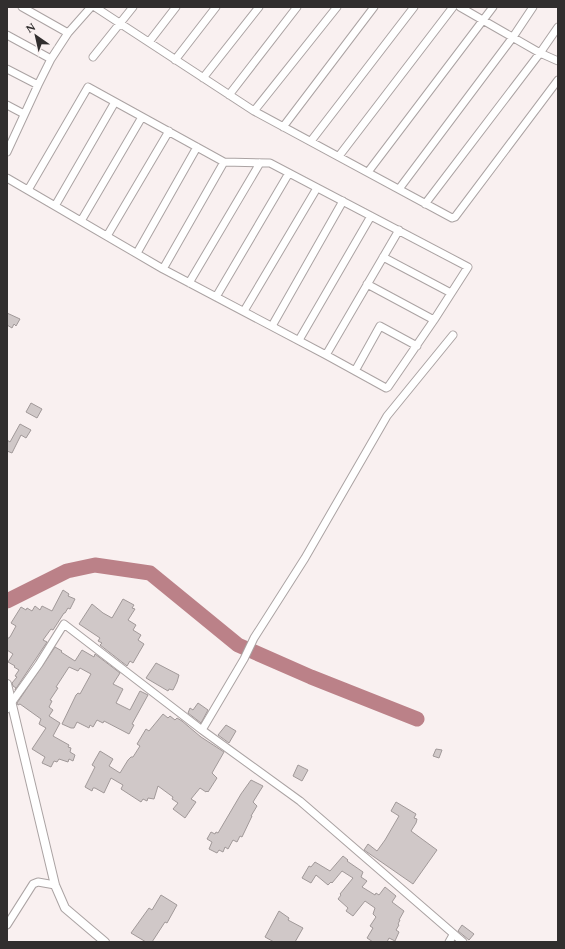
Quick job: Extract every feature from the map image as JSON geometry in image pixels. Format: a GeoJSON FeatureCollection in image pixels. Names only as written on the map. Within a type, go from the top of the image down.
{"type":"FeatureCollection","features":[{"type":"Feature","properties":{"kind":"street"},"geometry":{"type":"LineString","coordinates":[[22,7],[68,33]]}},
{"type":"Feature","properties":{"kind":"street"},"geometry":{"type":"LineString","coordinates":[[7,152],[10,139],[51,59],[68,33],[91,7]]}},
{"type":"Feature","properties":{"kind":"street"},"geometry":{"type":"LineString","coordinates":[[95,7],[254,111],[339,156],[450,218],[454,217],[558,80]]}},
{"type":"Feature","properties":{"kind":"street"},"geometry":{"type":"LineString","coordinates":[[93,57],[134,7]]}},
{"type":"Feature","properties":{"kind":"street"},"geometry":{"type":"LineString","coordinates":[[149,42],[176,7]]}},
{"type":"Feature","properties":{"kind":"street"},"geometry":{"type":"LineString","coordinates":[[175,60],[216,7]]}},
{"type":"Feature","properties":{"kind":"street"},"geometry":{"type":"LineString","coordinates":[[203,78],[259,7]]}},
{"type":"Feature","properties":{"kind":"street"},"geometry":{"type":"LineString","coordinates":[[229,95],[297,7]]}},
{"type":"Feature","properties":{"kind":"street"},"geometry":{"type":"LineString","coordinates":[[254,111],[337,7]]}},
{"type":"Feature","properties":{"kind":"street"},"geometry":{"type":"LineString","coordinates":[[284,127],[374,7]]}},
{"type":"Feature","properties":{"kind":"street"},"geometry":{"type":"LineString","coordinates":[[311,142],[414,7]]}},
{"type":"Feature","properties":{"kind":"street"},"geometry":{"type":"LineString","coordinates":[[339,156],[453,7]]}},
{"type":"Feature","properties":{"kind":"street"},"geometry":{"type":"LineString","coordinates":[[460,7],[540,53],[558,61]]}},
{"type":"Feature","properties":{"kind":"street"},"geometry":{"type":"LineString","coordinates":[[368,172],[484,21],[493,7]]}},
{"type":"Feature","properties":{"kind":"street"},"geometry":{"type":"LineString","coordinates":[[399,189],[513,37],[533,7]]}},
{"type":"Feature","properties":{"kind":"street"},"geometry":{"type":"LineString","coordinates":[[425,204],[540,53],[558,27]]}},
{"type":"Feature","properties":{"kind":"street"},"geometry":{"type":"LineString","coordinates":[[7,35],[51,59]]}},
{"type":"Feature","properties":{"kind":"street"},"geometry":{"type":"LineString","coordinates":[[7,69],[38,85]]}},
{"type":"Feature","properties":{"kind":"street"},"geometry":{"type":"LineString","coordinates":[[7,178],[163,269],[326,354],[384,387],[388,387],[434,320],[468,266],[270,163],[224,162],[88,87],[28,190]]}},
{"type":"Feature","properties":{"kind":"street"},"geometry":{"type":"LineString","coordinates":[[55,206],[115,102]]}},
{"type":"Feature","properties":{"kind":"street"},"geometry":{"type":"LineString","coordinates":[[7,105],[24,114]]}},
{"type":"Feature","properties":{"kind":"street"},"geometry":{"type":"LineString","coordinates":[[82,221],[142,117]]}},
{"type":"Feature","properties":{"kind":"street"},"geometry":{"type":"LineString","coordinates":[[107,236],[169,131]]}},
{"type":"Feature","properties":{"kind":"street"},"geometry":{"type":"LineString","coordinates":[[137,253],[197,147]]}},
{"type":"Feature","properties":{"kind":"street"},"geometry":{"type":"LineString","coordinates":[[163,269],[224,162]]}},
{"type":"Feature","properties":{"kind":"street"},"geometry":{"type":"LineString","coordinates":[[189,283],[260,163]]}},
{"type":"Feature","properties":{"kind":"street"},"geometry":{"type":"LineString","coordinates":[[216,297],[289,173]]}},
{"type":"Feature","properties":{"kind":"street"},"geometry":{"type":"LineString","coordinates":[[244,311],[317,188]]}},
{"type":"Feature","properties":{"kind":"street"},"geometry":{"type":"LineString","coordinates":[[272,326],[343,201]]}},
{"type":"Feature","properties":{"kind":"street"},"geometry":{"type":"LineString","coordinates":[[299,340],[371,216]]}},
{"type":"Feature","properties":{"kind":"street"},"geometry":{"type":"LineString","coordinates":[[326,354],[399,230]]}},
{"type":"Feature","properties":{"kind":"street"},"geometry":{"type":"LineString","coordinates":[[383,257],[451,293]]}},
{"type":"Feature","properties":{"kind":"street"},"geometry":{"type":"LineString","coordinates":[[367,284],[434,320]]}},
{"type":"Feature","properties":{"kind":"street"},"geometry":{"type":"LineString","coordinates":[[354,371],[380,326],[416,346]]}},
{"type":"Feature","properties":{"kind":"street"},"geometry":{"type":"LineString","coordinates":[[202,730],[244,659],[254,638],[304,558],[387,416],[453,335]]}},
{"type":"Feature","properties":{"kind":"street"},"geometry":{"type":"LineString","coordinates":[[9,705],[64,624],[202,730],[300,801],[463,942]]}},
{"type":"Feature","properties":{"kind":"street"},"geometry":{"type":"LineString","coordinates":[[7,684],[9,705],[55,885],[65,908],[105,942]]}},
{"type":"Feature","properties":{"kind":"street"},"geometry":{"type":"LineString","coordinates":[[7,925],[33,884],[38,882],[55,885]]}},
{"type":"Feature","properties":{"kind":"street"},"geometry":{"type":"LineString","coordinates":[[449,942],[453,934]]}},
{"type":"Feature","properties":{"kind":"building"},"geometry":{"type":"Polygon","coordinates":[[[7,313],[20,319],[16,326],[14,324],[12,328],[7,325],[7,313]]]}},
{"type":"Feature","properties":{"kind":"building"},"geometry":{"type":"Polygon","coordinates":[[[31,403],[42,409],[37,418],[26,412],[31,403]]]}},
{"type":"Feature","properties":{"kind":"building"},"geometry":{"type":"Polygon","coordinates":[[[20,424],[31,430],[26,438],[21,435],[12,453],[7,451],[7,440],[10,442],[20,424]]]}},
{"type":"Feature","properties":{"kind":"building"},"geometry":{"type":"Polygon","coordinates":[[[63,590],[69,594],[68,596],[75,599],[70,609],[68,608],[53,630],[51,629],[43,640],[47,642],[15,690],[16,688],[12,683],[17,677],[15,676],[19,670],[8,662],[13,654],[7,650],[7,639],[10,637],[16,626],[11,623],[21,607],[32,611],[35,606],[40,610],[42,606],[52,611],[63,590]]]}},
{"type":"Feature","properties":{"kind":"building"},"geometry":{"type":"Polygon","coordinates":[[[123,599],[134,605],[132,608],[135,609],[128,620],[136,625],[133,630],[141,635],[138,640],[144,644],[133,663],[130,661],[127,666],[100,645],[102,643],[98,641],[100,638],[79,624],[92,604],[112,618],[123,599]]]}},
{"type":"Feature","properties":{"kind":"building"},"geometry":{"type":"Polygon","coordinates":[[[55,647],[75,661],[82,650],[94,657],[95,654],[120,673],[113,684],[123,689],[116,703],[130,710],[140,691],[148,695],[132,724],[134,725],[129,734],[104,721],[103,723],[97,720],[93,727],[90,725],[89,728],[77,722],[74,728],[71,728],[62,724],[76,695],[78,693],[80,694],[91,674],[80,668],[78,671],[69,667],[56,687],[58,688],[50,700],[52,701],[49,707],[53,710],[49,716],[60,723],[53,736],[69,745],[68,747],[71,748],[70,752],[75,755],[73,761],[69,759],[68,762],[59,759],[57,762],[54,761],[51,767],[42,763],[45,757],[32,749],[46,728],[39,724],[41,719],[17,703],[55,647]]]}},
{"type":"Feature","properties":{"kind":"building"},"geometry":{"type":"Polygon","coordinates":[[[156,663],[179,675],[173,690],[169,689],[168,691],[146,678],[156,663]]]}},
{"type":"Feature","properties":{"kind":"building"},"geometry":{"type":"Polygon","coordinates":[[[198,703],[208,710],[201,723],[188,713],[190,708],[193,710],[198,703]]]}},
{"type":"Feature","properties":{"kind":"building"},"geometry":{"type":"Polygon","coordinates":[[[163,714],[168,718],[170,716],[175,720],[177,718],[182,721],[201,737],[224,752],[212,773],[217,778],[208,792],[200,788],[191,799],[196,802],[185,818],[173,809],[178,803],[172,799],[173,797],[158,786],[154,799],[148,798],[147,801],[143,799],[141,802],[121,789],[123,785],[111,778],[104,793],[95,788],[93,788],[92,791],[85,787],[95,767],[92,765],[100,751],[113,759],[109,766],[120,773],[128,760],[133,757],[140,746],[137,744],[146,729],[149,731],[163,714]]]}},
{"type":"Feature","properties":{"kind":"building"},"geometry":{"type":"Polygon","coordinates":[[[226,725],[236,731],[229,743],[218,735],[226,725]]]}},
{"type":"Feature","properties":{"kind":"building"},"geometry":{"type":"Polygon","coordinates":[[[436,749],[442,750],[439,758],[433,756],[436,749]]]}},
{"type":"Feature","properties":{"kind":"building"},"geometry":{"type":"Polygon","coordinates":[[[298,765],[308,770],[302,781],[293,776],[298,765]]]}},
{"type":"Feature","properties":{"kind":"building"},"geometry":{"type":"Polygon","coordinates":[[[251,780],[263,786],[253,802],[257,806],[242,837],[240,836],[237,842],[233,840],[228,849],[225,847],[223,852],[219,850],[217,853],[209,849],[212,842],[207,839],[211,832],[215,834],[216,832],[218,833],[251,780]]]}},
{"type":"Feature","properties":{"kind":"building"},"geometry":{"type":"Polygon","coordinates":[[[396,802],[416,814],[414,818],[417,819],[416,823],[411,831],[437,850],[413,884],[364,850],[368,844],[377,851],[385,840],[399,816],[391,811],[396,802]]]}},
{"type":"Feature","properties":{"kind":"building"},"geometry":{"type":"Polygon","coordinates":[[[343,856],[348,860],[347,861],[363,872],[361,877],[367,881],[362,887],[375,895],[376,893],[379,895],[385,887],[396,896],[392,902],[404,911],[396,930],[399,932],[395,941],[389,938],[387,942],[373,942],[367,938],[373,928],[370,926],[376,917],[373,914],[375,908],[365,901],[353,916],[346,911],[348,908],[338,899],[341,895],[340,894],[353,878],[342,871],[332,883],[331,882],[328,885],[316,875],[311,883],[302,878],[309,866],[311,867],[315,862],[330,871],[343,856]]]}},
{"type":"Feature","properties":{"kind":"building"},"geometry":{"type":"Polygon","coordinates":[[[161,895],[177,905],[167,923],[165,922],[152,942],[146,942],[131,933],[149,908],[152,910],[161,895]]]}},
{"type":"Feature","properties":{"kind":"building"},"geometry":{"type":"Polygon","coordinates":[[[279,911],[289,918],[288,920],[303,928],[295,942],[274,942],[265,937],[279,911]]]}},
{"type":"Feature","properties":{"kind":"building"},"geometry":{"type":"Polygon","coordinates":[[[462,925],[474,934],[469,940],[458,931],[462,925]]]}},
{"type":"Feature","properties":{"kind":"waterway"},"geometry":{"type":"LineString","coordinates":[[7,601],[67,571],[95,565],[150,573],[238,645],[311,677],[417,719]]}}]}
